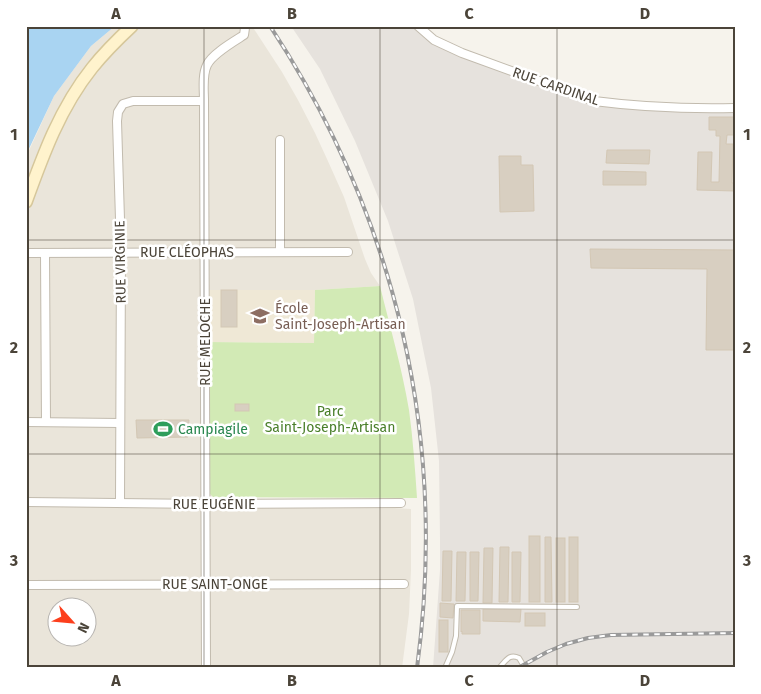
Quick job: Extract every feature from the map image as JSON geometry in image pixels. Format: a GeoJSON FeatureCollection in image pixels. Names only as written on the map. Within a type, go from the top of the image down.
{"type":"FeatureCollection","features":[{"type":"Feature","properties":{"kind":"street"},"geometry":{"type":"LineString","coordinates":[[26,202],[54,129],[69,102],[92,67],[132,26]]}},
{"type":"Feature","properties":{"kind":"street","name":"RUE CARDINAL"},"geometry":{"type":"LineString","coordinates":[[418,26],[434,40],[462,53],[594,101],[678,108],[735,108]]}},
{"type":"Feature","properties":{"kind":"street","name":"RUE MELOCHE"},"geometry":{"type":"LineString","coordinates":[[206,668],[205,73],[207,64],[244,30]]}},
{"type":"Feature","properties":{"kind":"street","name":"RUE VIRGINIE"},"geometry":{"type":"LineString","coordinates":[[120,503],[118,112],[123,104],[133,101],[204,101]]}},
{"type":"Feature","properties":{"kind":"street"},"geometry":{"type":"LineString","coordinates":[[280,140],[280,252]]}},
{"type":"Feature","properties":{"kind":"street"},"geometry":{"type":"LineString","coordinates":[[46,252],[46,422]]}},
{"type":"Feature","properties":{"kind":"street","name":"RUE CLÉOPHAS"},"geometry":{"type":"LineString","coordinates":[[26,253],[348,252]]}},
{"type":"Feature","properties":{"kind":"street"},"geometry":{"type":"LineString","coordinates":[[26,422],[120,423]]}},
{"type":"Feature","properties":{"kind":"street","name":"RUE EUGÉNIE"},"geometry":{"type":"LineString","coordinates":[[26,502],[206,504],[401,503]]}},
{"type":"Feature","properties":{"kind":"street","name":"RUE SAINT-ONGE"},"geometry":{"type":"LineString","coordinates":[[26,585],[404,584]]}},
{"type":"Feature","properties":{"kind":"lane"},"geometry":{"type":"LineString","coordinates":[[445,668],[456,636],[457,606],[577,607]]}},
{"type":"Feature","properties":{"kind":"lane"},"geometry":{"type":"LineString","coordinates":[[499,668],[512,656],[519,658],[525,668]]}},
{"type":"Feature","properties":{"kind":"shaded area"},"geometry":{"type":"Polygon","coordinates":[[[115,26],[252,26],[282,72],[315,133],[344,197],[365,259],[371,273],[380,286],[315,290],[205,290],[210,494],[213,497],[411,509],[409,614],[402,668],[26,668],[26,157],[54,96],[91,46],[115,26]]]}},
{"type":"Feature","properties":{"kind":"shaded area"},"geometry":{"type":"Polygon","coordinates":[[[291,26],[418,26],[434,40],[594,101],[735,108],[735,668],[433,668],[440,570],[439,461],[431,388],[413,299],[388,221],[355,141],[320,69],[291,26]]]}},
{"type":"Feature","properties":{"kind":"shaded area","name":"École Saint-Joseph-Artisan"},"geometry":{"type":"Polygon","coordinates":[[[205,290],[315,290],[314,343],[206,342],[205,290]]]}},
{"type":"Feature","properties":{"kind":"green space","name":"Parc Saint-Joseph-Artisan"},"geometry":{"type":"Polygon","coordinates":[[[380,286],[409,410],[417,498],[213,497],[210,494],[206,342],[314,343],[315,290],[380,286]]]}},
{"type":"Feature","properties":{"kind":"water"},"geometry":{"type":"Polygon","coordinates":[[[26,26],[115,26],[91,46],[54,96],[26,155],[26,26]]]}},
{"type":"Feature","properties":{"kind":"building"},"geometry":{"type":"Polygon","coordinates":[[[709,117],[735,117],[735,135],[727,135],[726,144],[733,144],[732,183],[735,183],[735,191],[697,190],[698,152],[712,152],[711,182],[719,182],[720,136],[716,136],[716,130],[709,130],[709,117]]]}},
{"type":"Feature","properties":{"kind":"building"},"geometry":{"type":"Polygon","coordinates":[[[607,150],[650,150],[649,164],[606,163],[607,150]]]}},
{"type":"Feature","properties":{"kind":"building"},"geometry":{"type":"Polygon","coordinates":[[[499,156],[521,156],[521,165],[533,165],[534,211],[500,212],[499,156]]]}},
{"type":"Feature","properties":{"kind":"building"},"geometry":{"type":"Polygon","coordinates":[[[603,171],[646,172],[646,185],[603,185],[603,171]]]}},
{"type":"Feature","properties":{"kind":"building"},"geometry":{"type":"Polygon","coordinates":[[[590,249],[735,250],[735,350],[706,350],[707,269],[591,268],[590,249]]]}},
{"type":"Feature","properties":{"kind":"building"},"geometry":{"type":"Polygon","coordinates":[[[221,290],[237,290],[237,327],[221,327],[221,290]]]}},
{"type":"Feature","properties":{"kind":"building"},"geometry":{"type":"Polygon","coordinates":[[[235,404],[249,404],[249,411],[235,411],[235,404]]]}},
{"type":"Feature","properties":{"kind":"building","name":"Campiagile"},"geometry":{"type":"Polygon","coordinates":[[[136,420],[189,420],[188,437],[137,438],[136,420]]]}},
{"type":"Feature","properties":{"kind":"building"},"geometry":{"type":"Polygon","coordinates":[[[529,536],[540,536],[540,602],[529,602],[529,536]]]}},
{"type":"Feature","properties":{"kind":"building"},"geometry":{"type":"Polygon","coordinates":[[[545,537],[551,537],[552,602],[545,602],[545,537]]]}},
{"type":"Feature","properties":{"kind":"building"},"geometry":{"type":"Polygon","coordinates":[[[569,537],[578,537],[578,602],[569,602],[569,537]]]}},
{"type":"Feature","properties":{"kind":"building"},"geometry":{"type":"Polygon","coordinates":[[[556,538],[565,538],[565,602],[556,602],[556,538]]]}},
{"type":"Feature","properties":{"kind":"building"},"geometry":{"type":"Polygon","coordinates":[[[500,547],[509,547],[508,602],[499,602],[500,547]]]}},
{"type":"Feature","properties":{"kind":"building"},"geometry":{"type":"Polygon","coordinates":[[[484,548],[493,548],[492,603],[483,603],[484,548]]]}},
{"type":"Feature","properties":{"kind":"building"},"geometry":{"type":"Polygon","coordinates":[[[443,551],[452,551],[451,601],[442,601],[443,551]]]}},
{"type":"Feature","properties":{"kind":"building"},"geometry":{"type":"Polygon","coordinates":[[[457,552],[466,552],[465,601],[456,601],[457,552]]]}},
{"type":"Feature","properties":{"kind":"building"},"geometry":{"type":"Polygon","coordinates":[[[470,552],[479,552],[478,601],[470,601],[470,552]]]}},
{"type":"Feature","properties":{"kind":"building"},"geometry":{"type":"Polygon","coordinates":[[[512,552],[521,552],[520,602],[512,602],[512,552]]]}},
{"type":"Feature","properties":{"kind":"building"},"geometry":{"type":"Polygon","coordinates":[[[440,603],[454,604],[453,618],[440,617],[440,603]]]}},
{"type":"Feature","properties":{"kind":"building"},"geometry":{"type":"Polygon","coordinates":[[[483,609],[521,609],[520,622],[483,621],[483,609]]]}},
{"type":"Feature","properties":{"kind":"building"},"geometry":{"type":"Polygon","coordinates":[[[461,610],[480,610],[480,634],[462,634],[461,610]]]}},
{"type":"Feature","properties":{"kind":"building"},"geometry":{"type":"Polygon","coordinates":[[[525,613],[545,613],[545,626],[525,626],[525,613]]]}},
{"type":"Feature","properties":{"kind":"building"},"geometry":{"type":"Polygon","coordinates":[[[439,620],[448,620],[448,652],[439,652],[439,620]]]}},
{"type":"Feature","properties":{"kind":"railway"},"geometry":{"type":"LineString","coordinates":[[270,26],[314,100],[351,176],[380,254],[403,333],[418,415],[425,498],[425,583],[417,668]]}},
{"type":"Feature","properties":{"kind":"railway"},"geometry":{"type":"LineString","coordinates":[[518,668],[547,652],[588,638],[611,635],[735,633]]}},
{"type":"Feature","properties":{"kind":"place","name":"École Saint-Joseph-Artisan"},"geometry":{"type":"Point","coordinates":[260,316]}},
{"type":"Feature","properties":{"kind":"place","name":"Campiagile"},"geometry":{"type":"Point","coordinates":[163,429]}}]}
